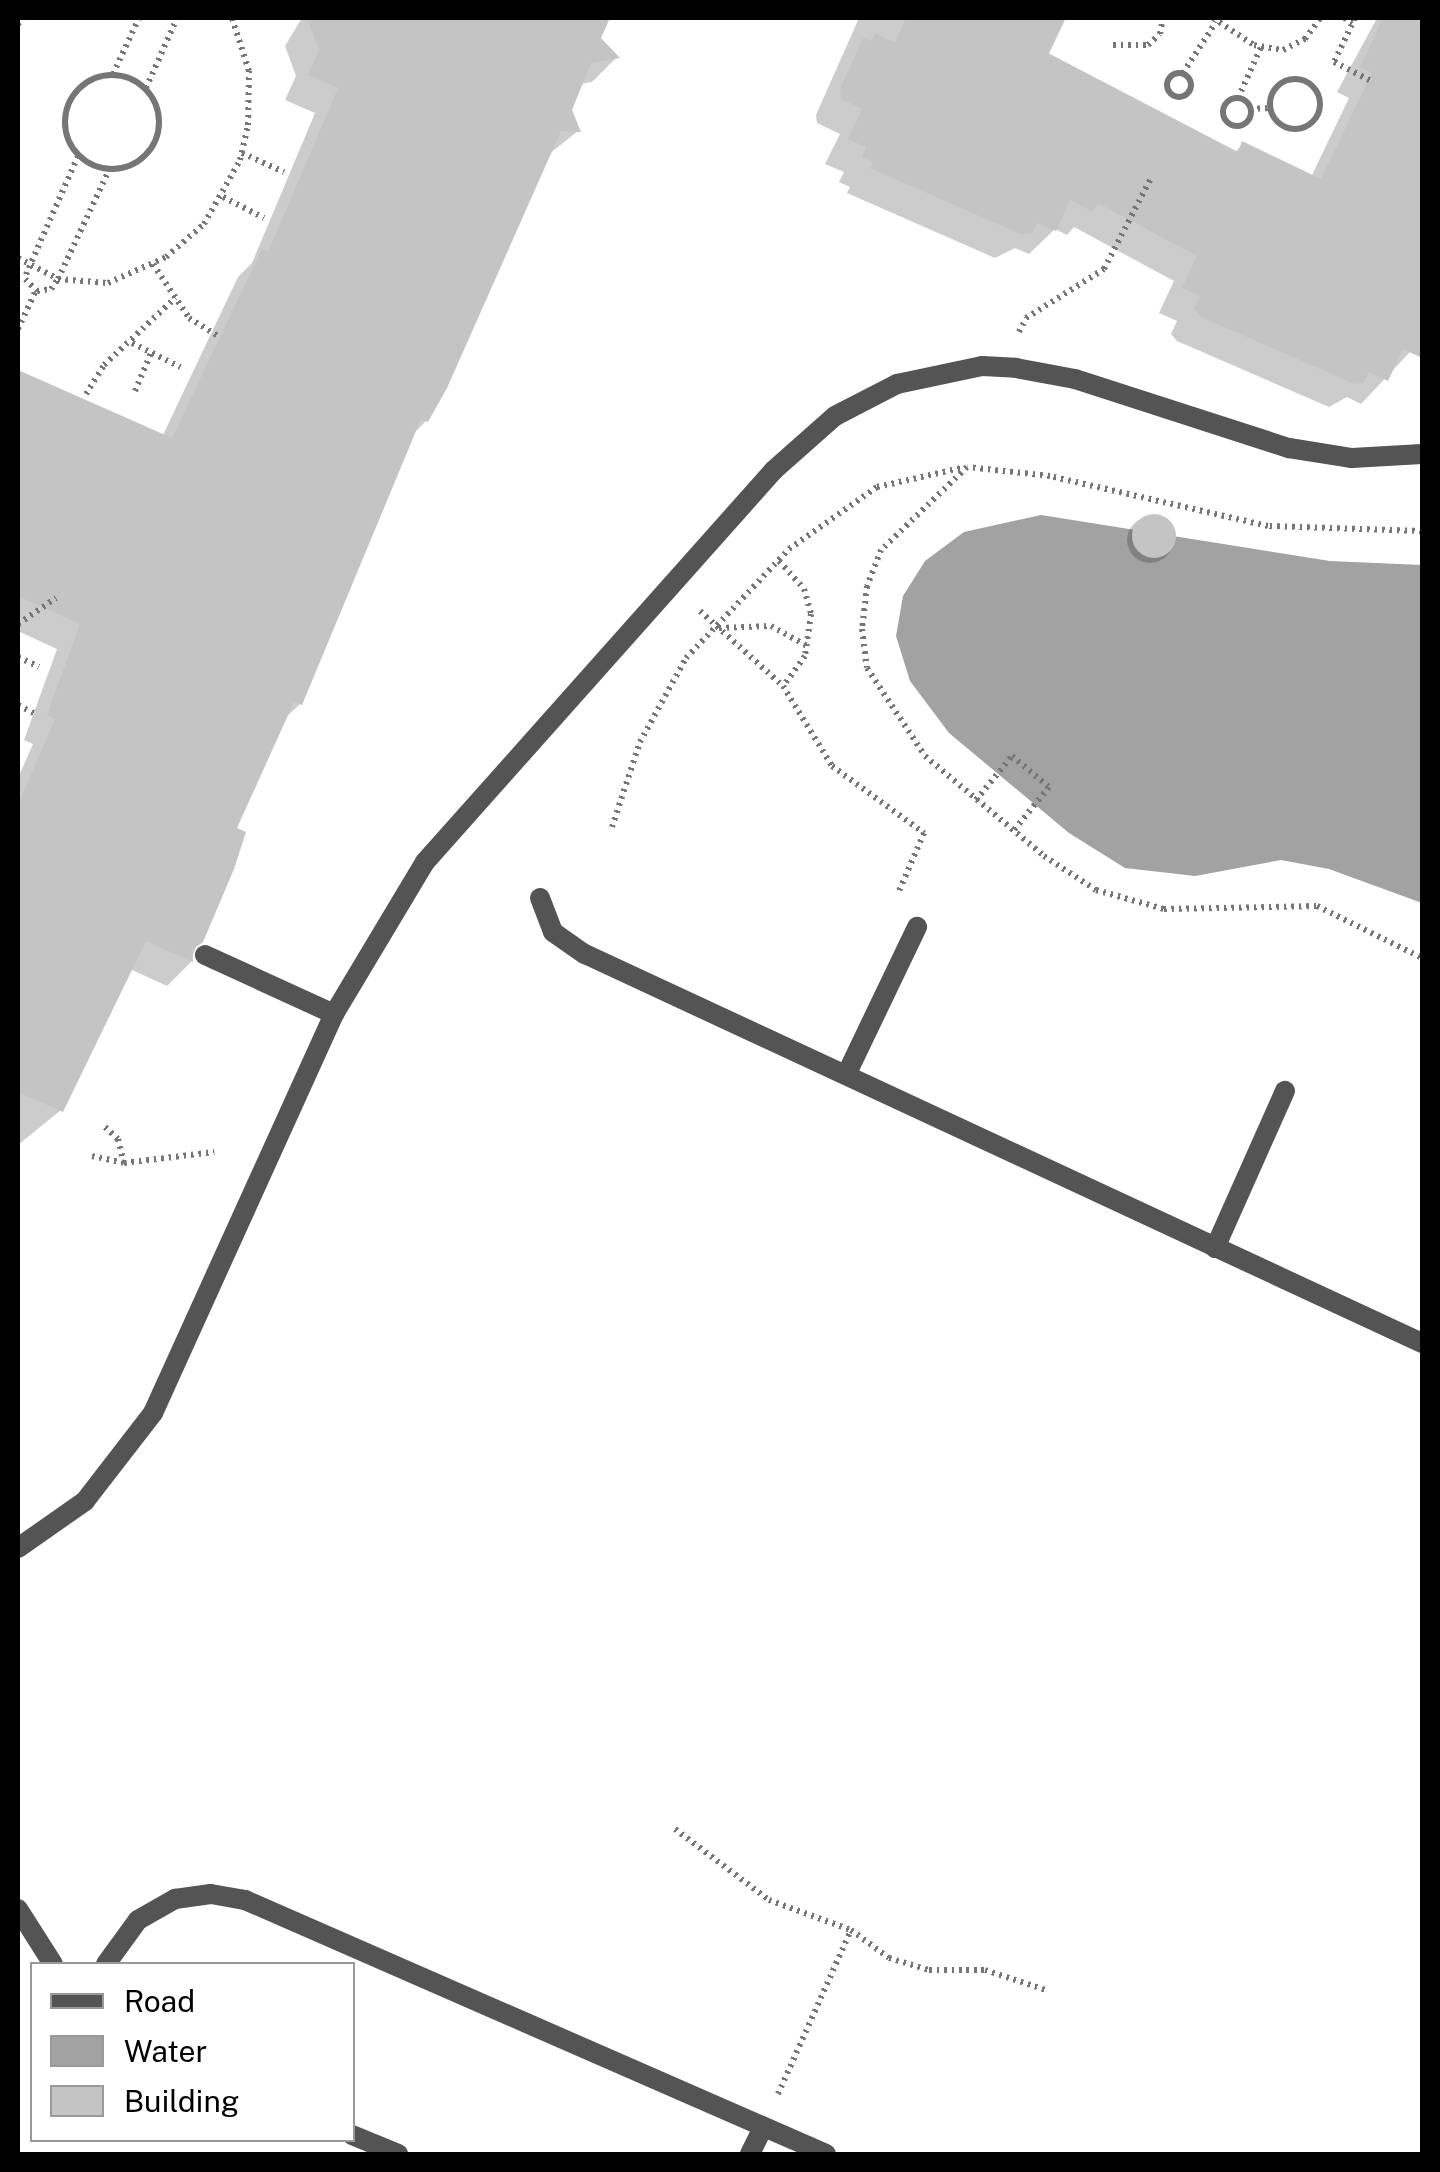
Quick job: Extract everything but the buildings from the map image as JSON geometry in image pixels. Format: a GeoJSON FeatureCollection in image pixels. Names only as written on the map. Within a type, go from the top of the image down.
{"type":"FeatureCollection","features":[{"type":"Feature","properties":{"kind":"street"},"geometry":{"type":"LineString","coordinates":[[18,1548],[85,1501],[153,1413],[334,1014],[399,900],[477,796],[774,470],[861,400],[936,374],[1016,368],[1074,379],[1290,448],[1352,458],[1422,454]]}},
{"type":"Feature","properties":{"kind":"street"},"geometry":{"type":"LineString","coordinates":[[540,898],[553,932],[585,954],[848,1071],[1422,1343]]}},
{"type":"Feature","properties":{"kind":"street"},"geometry":{"type":"LineString","coordinates":[[848,1071],[917,927]]}},
{"type":"Feature","properties":{"kind":"street"},"geometry":{"type":"LineString","coordinates":[[205,955],[334,1014]]}},
{"type":"Feature","properties":{"kind":"street"},"geometry":{"type":"LineString","coordinates":[[1215,1248],[1285,1091]]}},
{"type":"Feature","properties":{"kind":"street"},"geometry":{"type":"LineString","coordinates":[[107,1962],[138,1920],[174,1900],[211,1894],[245,1900],[826,2154]]}},
{"type":"Feature","properties":{"kind":"street"},"geometry":{"type":"LineString","coordinates":[[18,1909],[52,1962]]}},
{"type":"Feature","properties":{"kind":"street"},"geometry":{"type":"LineString","coordinates":[[750,2154],[763,2127]]}},
{"type":"Feature","properties":{"kind":"street"},"geometry":{"type":"LineString","coordinates":[[355,2136],[398,2154]]}},
{"type":"Feature","properties":{"kind":"path"},"geometry":{"type":"LineString","coordinates":[[18,24],[23,18]]}},
{"type":"Feature","properties":{"kind":"path"},"geometry":{"type":"LineString","coordinates":[[113,75],[139,18]]}},
{"type":"Feature","properties":{"kind":"path"},"geometry":{"type":"LineString","coordinates":[[146,88],[177,18]]}},
{"type":"Feature","properties":{"kind":"path"},"geometry":{"type":"LineString","coordinates":[[18,258],[58,279],[108,283],[153,264],[194,234],[223,197],[242,152],[250,71],[232,18]]}},
{"type":"Feature","properties":{"kind":"path"},"geometry":{"type":"LineString","coordinates":[[1114,45],[1148,45],[1160,34],[1163,18]]}},
{"type":"Feature","properties":{"kind":"path"},"geometry":{"type":"LineString","coordinates":[[1182,74],[1215,20],[1261,47],[1297,46],[1320,18]]}},
{"type":"Feature","properties":{"kind":"path"},"geometry":{"type":"LineString","coordinates":[[1344,18],[1354,20],[1334,62],[1372,82]]}},
{"type":"Feature","properties":{"kind":"path"},"geometry":{"type":"LineString","coordinates":[[1250,109],[1244,124],[1227,122],[1224,105],[1238,98],[1261,47]]}},
{"type":"Feature","properties":{"kind":"path"},"geometry":{"type":"LineString","coordinates":[[113,75],[146,88],[160,120],[154,146],[130,167],[109,170],[79,156],[66,134],[69,102],[90,80],[113,75]]}},
{"type":"Feature","properties":{"kind":"path"},"geometry":{"type":"LineString","coordinates":[[1289,80],[1306,81],[1318,93],[1316,116],[1304,127],[1281,125],[1270,108],[1275,88],[1289,80]]}},
{"type":"Feature","properties":{"kind":"path"},"geometry":{"type":"LineString","coordinates":[[1238,98],[1250,109],[1270,108]]}},
{"type":"Feature","properties":{"kind":"path"},"geometry":{"type":"LineString","coordinates":[[242,152],[284,172]]}},
{"type":"Feature","properties":{"kind":"path"},"geometry":{"type":"LineString","coordinates":[[79,156],[29,266],[25,279],[36,290],[51,289],[58,279],[109,170]]}},
{"type":"Feature","properties":{"kind":"path"},"geometry":{"type":"LineString","coordinates":[[1017,336],[1026,318],[1104,269],[1151,178]]}},
{"type":"Feature","properties":{"kind":"path"},"geometry":{"type":"LineString","coordinates":[[223,197],[264,218]]}},
{"type":"Feature","properties":{"kind":"path"},"geometry":{"type":"LineString","coordinates":[[153,264],[195,324],[220,337]]}},
{"type":"Feature","properties":{"kind":"path"},"geometry":{"type":"LineString","coordinates":[[18,329],[36,290]]}},
{"type":"Feature","properties":{"kind":"path"},"geometry":{"type":"LineString","coordinates":[[86,394],[104,364],[175,298]]}},
{"type":"Feature","properties":{"kind":"path"},"geometry":{"type":"LineString","coordinates":[[130,342],[180,368]]}},
{"type":"Feature","properties":{"kind":"path"},"geometry":{"type":"LineString","coordinates":[[135,391],[151,353]]}},
{"type":"Feature","properties":{"kind":"path"},"geometry":{"type":"LineString","coordinates":[[967,466],[881,550],[866,586],[862,629],[867,668],[897,722],[976,800],[1060,868],[1112,898],[1182,910],[1317,906],[1422,958]]}},
{"type":"Feature","properties":{"kind":"path"},"geometry":{"type":"LineString","coordinates":[[612,828],[650,725],[686,658],[812,527],[867,492],[916,474],[967,466],[1050,476],[1268,526],[1422,532]]}},
{"type":"Feature","properties":{"kind":"path"},"geometry":{"type":"LineString","coordinates":[[779,561],[808,601],[807,646],[782,686]]}},
{"type":"Feature","properties":{"kind":"path"},"geometry":{"type":"LineString","coordinates":[[18,624],[56,598]]}},
{"type":"Feature","properties":{"kind":"path"},"geometry":{"type":"LineString","coordinates":[[695,607],[782,686],[832,766],[924,832],[896,899]]}},
{"type":"Feature","properties":{"kind":"path"},"geometry":{"type":"LineString","coordinates":[[719,628],[770,626],[807,646]]}},
{"type":"Feature","properties":{"kind":"path"},"geometry":{"type":"LineString","coordinates":[[18,657],[39,668]]}},
{"type":"Feature","properties":{"kind":"path"},"geometry":{"type":"LineString","coordinates":[[18,705],[36,714]]}},
{"type":"Feature","properties":{"kind":"path"},"geometry":{"type":"LineString","coordinates":[[976,800],[1012,756],[1049,786],[1014,830]]}},
{"type":"Feature","properties":{"kind":"path"},"geometry":{"type":"LineString","coordinates":[[106,1127],[118,1139],[124,1164]]}},
{"type":"Feature","properties":{"kind":"path"},"geometry":{"type":"LineString","coordinates":[[92,1156],[124,1164],[214,1152]]}},
{"type":"Feature","properties":{"kind":"path"},"geometry":{"type":"LineString","coordinates":[[675,1829],[769,1900],[851,1930],[902,1962],[929,1970],[985,1970],[1048,1992]]}},
{"type":"Feature","properties":{"kind":"path"},"geometry":{"type":"LineString","coordinates":[[763,2127],[851,1930]]}},
{"type":"Feature","properties":{"kind":"water"},"geometry":{"type":"Polygon","coordinates":[[[1041,515],[1330,561],[1422,565],[1422,903],[1329,869],[1281,860],[1195,876],[1125,868],[1069,833],[949,733],[910,681],[896,636],[903,596],[925,561],[964,532],[1041,515]]]}}]}
